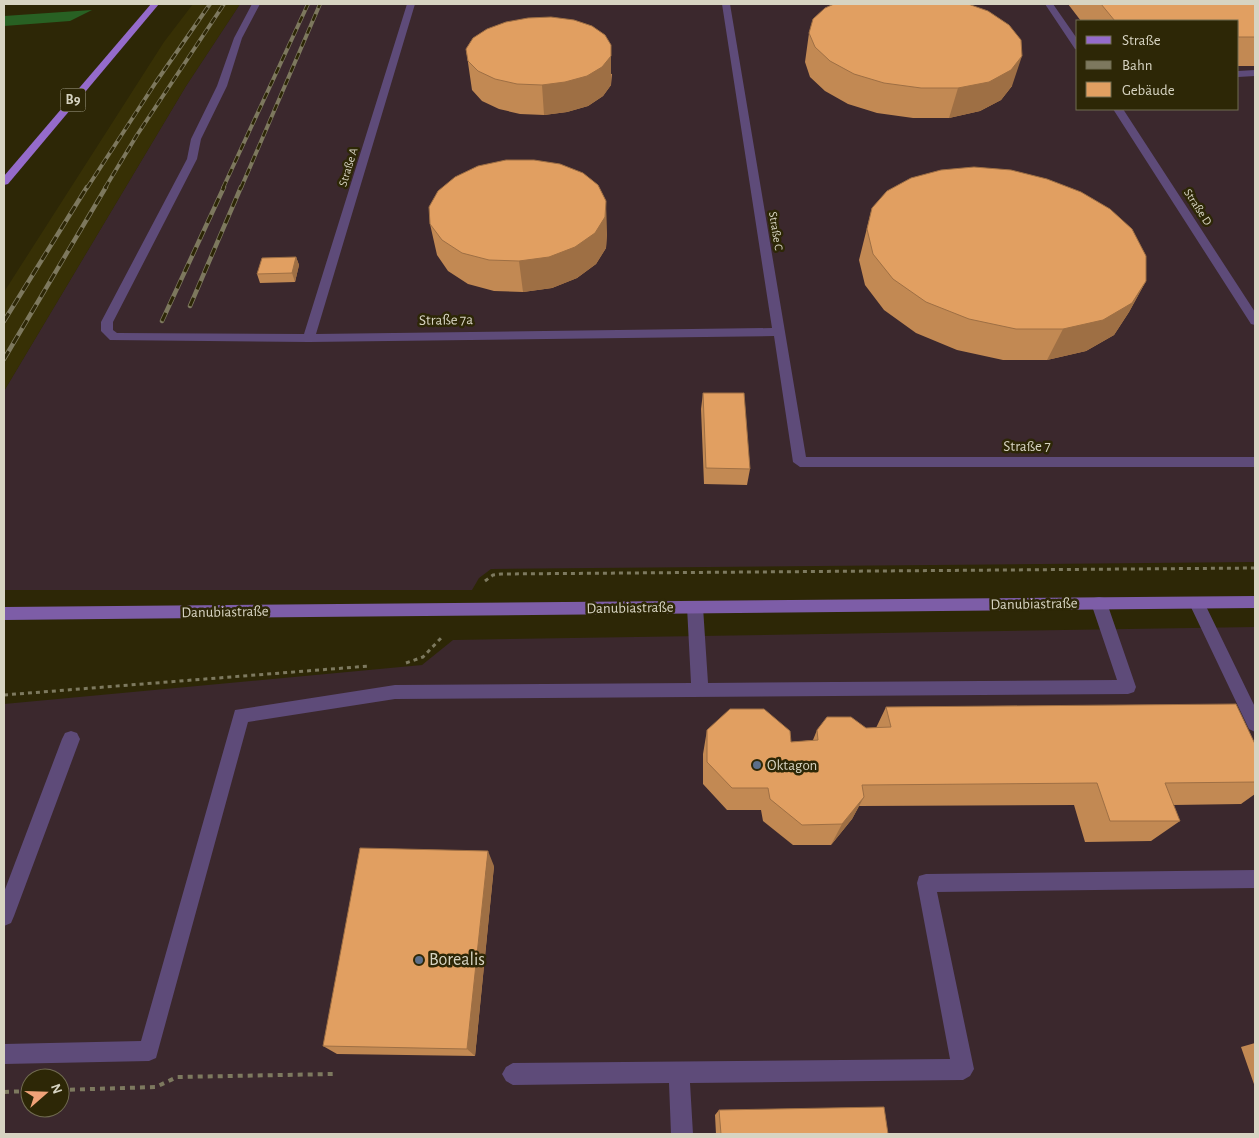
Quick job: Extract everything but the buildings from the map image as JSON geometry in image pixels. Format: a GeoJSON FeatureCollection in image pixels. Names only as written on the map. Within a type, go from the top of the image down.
{"type":"FeatureCollection","features":[{"type":"Feature","properties":{"kind":"main road","name":"B9"},"geometry":{"type":"LineString","coordinates":[[4,182],[155,4]]}},
{"type":"Feature","properties":{"kind":"street","name":"Danubiastraße"},"geometry":{"type":"LineString","coordinates":[[4,614],[1255,602]]}},
{"type":"Feature","properties":{"kind":"lane","name":"Straße 7a"},"geometry":{"type":"LineString","coordinates":[[256,4],[238,38],[222,86],[196,139],[192,159],[106,322],[107,331],[114,337],[309,338],[779,332]]}},
{"type":"Feature","properties":{"kind":"lane","name":"Straße A"},"geometry":{"type":"LineString","coordinates":[[309,338],[411,4]]}},
{"type":"Feature","properties":{"kind":"lane","name":"Straße C"},"geometry":{"type":"LineString","coordinates":[[726,4],[800,462]]}},
{"type":"Feature","properties":{"kind":"lane"},"geometry":{"type":"LineString","coordinates":[[1049,4],[1076,44]]}},
{"type":"Feature","properties":{"kind":"lane"},"geometry":{"type":"LineString","coordinates":[[1239,74],[1255,74]]}},
{"type":"Feature","properties":{"kind":"lane","name":"Straße D"},"geometry":{"type":"LineString","coordinates":[[1119,110],[1255,321]]}},
{"type":"Feature","properties":{"kind":"lane","name":"Straße 7"},"geometry":{"type":"LineString","coordinates":[[800,462],[1255,462]]}},
{"type":"Feature","properties":{"kind":"lane"},"geometry":{"type":"LineString","coordinates":[[1197,602],[1255,724]]}},
{"type":"Feature","properties":{"kind":"lane"},"geometry":{"type":"LineString","coordinates":[[4,1054],[149,1051],[241,715],[395,692],[1128,687],[1098,603]]}},
{"type":"Feature","properties":{"kind":"lane"},"geometry":{"type":"LineString","coordinates":[[695,607],[700,689]]}},
{"type":"Feature","properties":{"kind":"lane"},"geometry":{"type":"LineString","coordinates":[[4,916],[71,740]]}},
{"type":"Feature","properties":{"kind":"lane"},"geometry":{"type":"LineString","coordinates":[[513,1074],[963,1069],[926,883],[1255,878]]}},
{"type":"Feature","properties":{"kind":"lane"},"geometry":{"type":"LineString","coordinates":[[679,1072],[682,1134]]}},
{"type":"Feature","properties":{"kind":"path"},"geometry":{"type":"LineString","coordinates":[[481,610],[483,583],[493,575],[501,574],[1255,568]]}},
{"type":"Feature","properties":{"kind":"path"},"geometry":{"type":"LineString","coordinates":[[396,664],[423,657],[448,629]]}},
{"type":"Feature","properties":{"kind":"path"},"geometry":{"type":"LineString","coordinates":[[4,695],[377,665]]}},
{"type":"Feature","properties":{"kind":"path"},"geometry":{"type":"LineString","coordinates":[[70,1090],[156,1087],[177,1077],[334,1074]]}},
{"type":"Feature","properties":{"kind":"path"},"geometry":{"type":"LineString","coordinates":[[4,1092],[20,1091]]}},
{"type":"Feature","properties":{"kind":"shaded area"},"geometry":{"type":"Polygon","coordinates":[[[193,4],[240,4],[186,86],[4,391],[4,292],[164,42],[193,4]]]}},
{"type":"Feature","properties":{"kind":"shaded area"},"geometry":{"type":"Polygon","coordinates":[[[240,4],[1255,4],[1255,562],[491,569],[479,578],[472,590],[4,590],[4,391],[186,86],[240,4]]]}},
{"type":"Feature","properties":{"kind":"shaded area"},"geometry":{"type":"Polygon","coordinates":[[[1255,627],[1255,1134],[4,1134],[4,704],[422,665],[453,640],[1255,627]]]}},
{"type":"Feature","properties":{"kind":"green space"},"geometry":{"type":"Polygon","coordinates":[[[92,10],[70,21],[4,26],[4,16],[92,10]]]}},
{"type":"Feature","properties":{"kind":"railway"},"geometry":{"type":"LineString","coordinates":[[87,188],[156,82],[210,4]]}},
{"type":"Feature","properties":{"kind":"railway"},"geometry":{"type":"LineString","coordinates":[[105,188],[137,135],[224,4]]}},
{"type":"Feature","properties":{"kind":"railway"},"geometry":{"type":"LineString","coordinates":[[223,188],[308,4]]}},
{"type":"Feature","properties":{"kind":"railway"},"geometry":{"type":"LineString","coordinates":[[241,188],[320,4]]}},
{"type":"Feature","properties":{"kind":"railway"},"geometry":{"type":"LineString","coordinates":[[4,321],[87,187]]}},
{"type":"Feature","properties":{"kind":"railway"},"geometry":{"type":"LineString","coordinates":[[4,359],[106,187]]}},
{"type":"Feature","properties":{"kind":"railway"},"geometry":{"type":"LineString","coordinates":[[162,321],[224,187]]}},
{"type":"Feature","properties":{"kind":"railway"},"geometry":{"type":"LineString","coordinates":[[190,306],[241,187]]}},
{"type":"Feature","properties":{"kind":"place","name":"Oktagon"},"geometry":{"type":"Point","coordinates":[757,765]}},
{"type":"Feature","properties":{"kind":"place","name":"Borealis"},"geometry":{"type":"Point","coordinates":[419,960]}}]}
